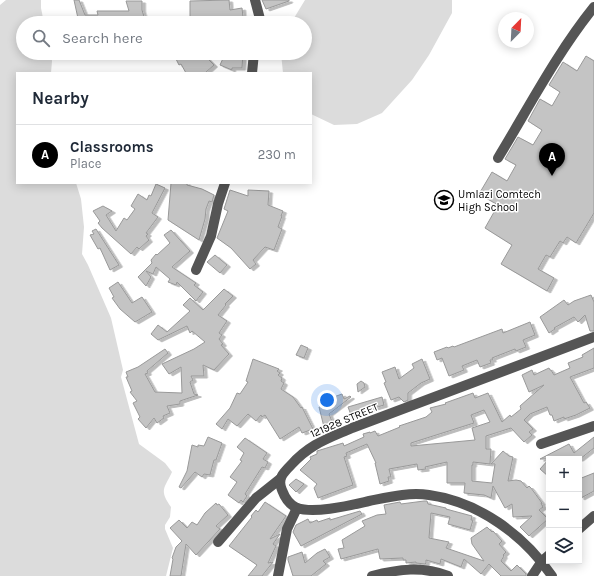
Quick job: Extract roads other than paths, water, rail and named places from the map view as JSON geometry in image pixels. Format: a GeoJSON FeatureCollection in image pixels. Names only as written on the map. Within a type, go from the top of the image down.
{"type":"FeatureCollection","features":[{"type":"Feature","properties":{"kind":"street"},"geometry":{"type":"LineString","coordinates":[[255,0],[259,16]]}},
{"type":"Feature","properties":{"kind":"street"},"geometry":{"type":"LineString","coordinates":[[498,158],[562,53],[582,22],[594,7]]}},
{"type":"Feature","properties":{"kind":"street"},"geometry":{"type":"LineString","coordinates":[[252,72],[253,60]]}},
{"type":"Feature","properties":{"kind":"street"},"geometry":{"type":"LineString","coordinates":[[196,270],[211,236],[218,204],[225,184]]}},
{"type":"Feature","properties":{"kind":"street","name":"121928 STREET"},"geometry":{"type":"LineString","coordinates":[[218,542],[256,498],[280,479],[284,471],[298,457],[316,444],[352,428],[594,337]]}},
{"type":"Feature","properties":{"kind":"street"},"geometry":{"type":"LineString","coordinates":[[541,444],[594,426]]}},
{"type":"Feature","properties":{"kind":"street"},"geometry":{"type":"LineString","coordinates":[[280,479],[280,486],[284,496],[291,504],[297,508],[312,510],[330,509],[399,495],[429,495],[457,502],[477,510],[500,524],[545,558],[552,576]]}},
{"type":"Feature","properties":{"kind":"street"},"geometry":{"type":"LineString","coordinates":[[278,576],[287,528],[297,508]]}},
{"type":"Feature","properties":{"kind":"street"},"geometry":{"type":"LineString","coordinates":[[582,526],[594,516]]}},
{"type":"Feature","properties":{"kind":"street"},"geometry":{"type":"LineString","coordinates":[[532,576],[545,558]]}},
{"type":"Feature","properties":{"kind":"street"},"geometry":{"type":"LineString","coordinates":[[372,576],[415,569],[448,576]]}},
{"type":"Feature","properties":{"kind":"place","name":"Classrooms"},"geometry":{"type":"Point","coordinates":[552,176]}},
{"type":"Feature","properties":{"kind":"place","name":"Umlazi Comtech High School"},"geometry":{"type":"Point","coordinates":[444,200]}}]}
